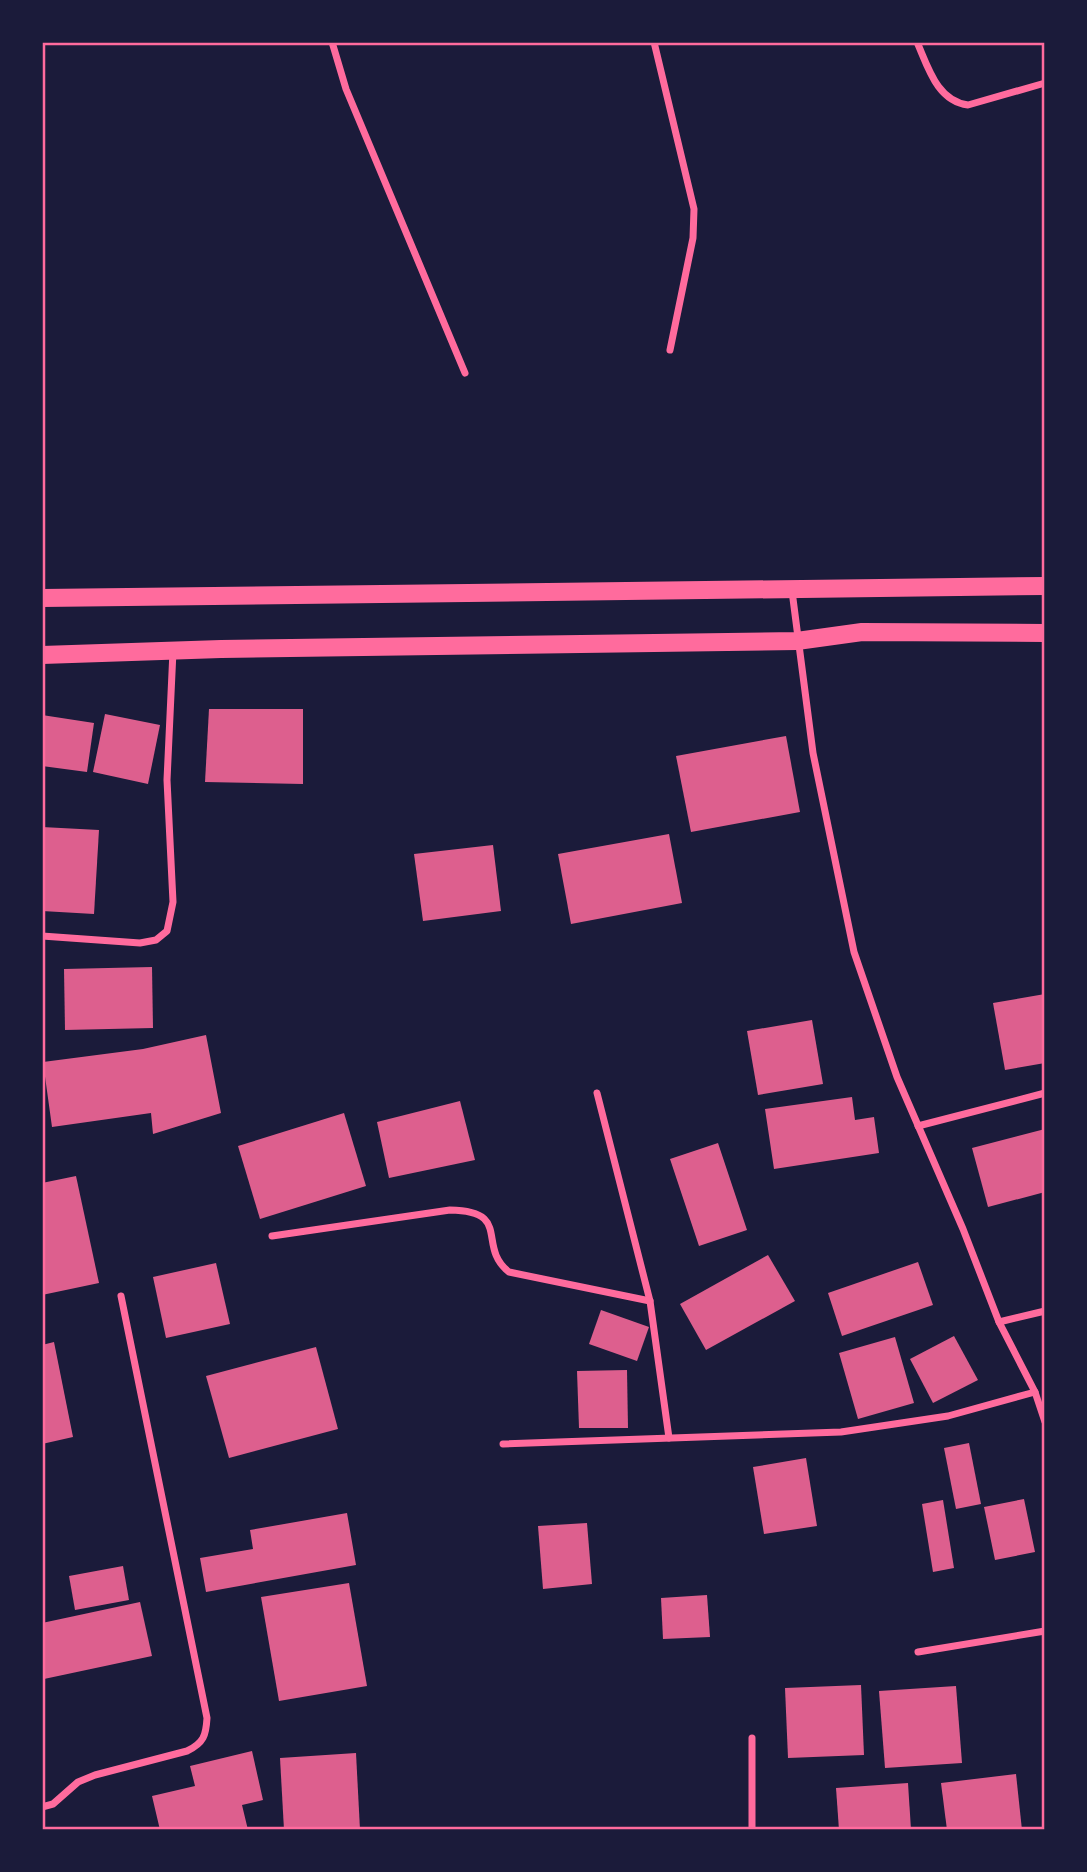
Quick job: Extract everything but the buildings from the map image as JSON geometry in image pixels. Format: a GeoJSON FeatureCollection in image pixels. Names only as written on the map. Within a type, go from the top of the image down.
{"type":"FeatureCollection","features":[{"type":"Feature","properties":{"kind":"main road"},"geometry":{"type":"LineString","coordinates":[[42,598],[1045,586]]}},
{"type":"Feature","properties":{"kind":"main road"},"geometry":{"type":"LineString","coordinates":[[42,655],[173,650],[797,641],[862,632],[1045,633]]}},
{"type":"Feature","properties":{"kind":"street"},"geometry":{"type":"LineString","coordinates":[[332,42],[346,89],[465,373]]}},
{"type":"Feature","properties":{"kind":"street"},"geometry":{"type":"LineString","coordinates":[[654,42],[694,209],[692,238],[670,351]]}},
{"type":"Feature","properties":{"kind":"street"},"geometry":{"type":"LineString","coordinates":[[917,42],[933,77],[946,97],[957,103],[968,105],[1045,83]]}},
{"type":"Feature","properties":{"kind":"street"},"geometry":{"type":"LineString","coordinates":[[792,590],[813,753],[853,952],[897,1077],[963,1229],[999,1322],[1035,1392],[1045,1422]]}},
{"type":"Feature","properties":{"kind":"street"},"geometry":{"type":"LineString","coordinates":[[42,936],[140,943],[156,940],[167,931],[173,902],[167,780],[173,650]]}},
{"type":"Feature","properties":{"kind":"street"},"geometry":{"type":"LineString","coordinates":[[597,1093],[650,1301],[669,1438]]}},
{"type":"Feature","properties":{"kind":"street"},"geometry":{"type":"LineString","coordinates":[[918,1126],[1045,1093]]}},
{"type":"Feature","properties":{"kind":"street"},"geometry":{"type":"LineString","coordinates":[[272,1236],[450,1210],[470,1210],[481,1214],[488,1222],[498,1263],[509,1272],[650,1301]]}},
{"type":"Feature","properties":{"kind":"street"},"geometry":{"type":"LineString","coordinates":[[42,1807],[53,1804],[78,1782],[187,1751],[199,1745],[206,1735],[207,1718],[121,1296]]}},
{"type":"Feature","properties":{"kind":"street"},"geometry":{"type":"LineString","coordinates":[[999,1322],[1045,1311]]}},
{"type":"Feature","properties":{"kind":"street"},"geometry":{"type":"LineString","coordinates":[[503,1444],[841,1432],[948,1416],[1035,1392]]}},
{"type":"Feature","properties":{"kind":"street"},"geometry":{"type":"LineString","coordinates":[[918,1652],[1045,1631]]}},
{"type":"Feature","properties":{"kind":"street"},"geometry":{"type":"LineString","coordinates":[[752,1738],[749,1820],[752,1830]]}}]}
